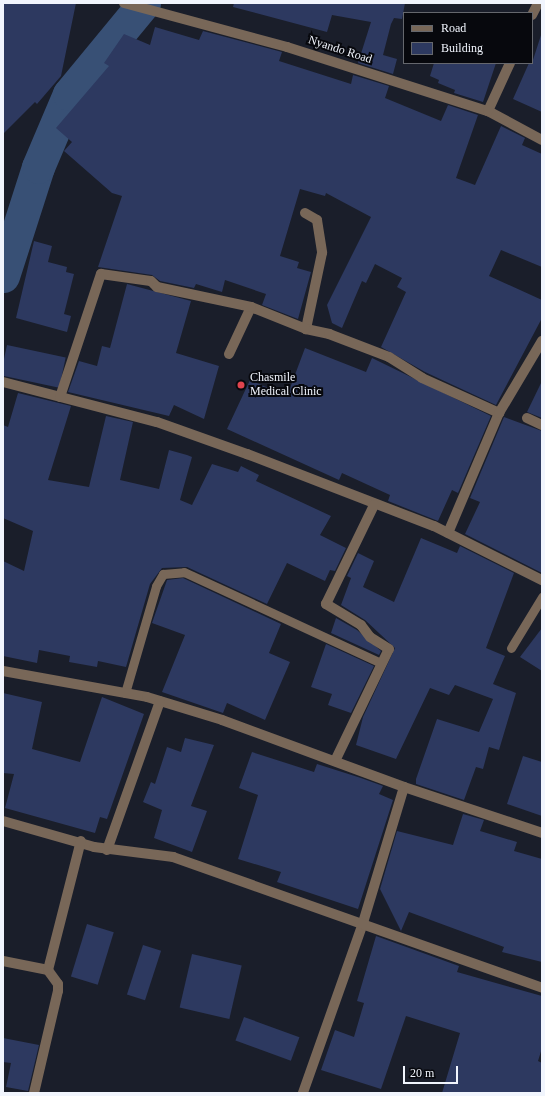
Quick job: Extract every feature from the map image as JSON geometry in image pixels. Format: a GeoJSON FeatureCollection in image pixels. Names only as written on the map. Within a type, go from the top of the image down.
{"type":"FeatureCollection","features":[{"type":"Feature","properties":{"kind":"street","name":"Nyando Road"},"geometry":{"type":"LineString","coordinates":[[124,3],[287,47],[488,111],[542,140]]}},
{"type":"Feature","properties":{"kind":"street"},"geometry":{"type":"LineString","coordinates":[[533,13],[538,3]]}},
{"type":"Feature","properties":{"kind":"street"},"geometry":{"type":"LineString","coordinates":[[488,111],[510,64]]}},
{"type":"Feature","properties":{"kind":"street"},"geometry":{"type":"LineString","coordinates":[[305,213],[317,220],[322,253],[306,329]]}},
{"type":"Feature","properties":{"kind":"street"},"geometry":{"type":"LineString","coordinates":[[60,397],[101,274],[151,281],[164,289],[251,307],[306,329],[329,334],[389,357],[422,378],[499,413]]}},
{"type":"Feature","properties":{"kind":"street"},"geometry":{"type":"LineString","coordinates":[[230,354],[251,307]]}},
{"type":"Feature","properties":{"kind":"street"},"geometry":{"type":"LineString","coordinates":[[448,533],[499,413],[542,341]]}},
{"type":"Feature","properties":{"kind":"street"},"geometry":{"type":"LineString","coordinates":[[3,382],[157,422],[448,533],[542,580]]}},
{"type":"Feature","properties":{"kind":"street"},"geometry":{"type":"LineString","coordinates":[[527,418],[542,425]]}},
{"type":"Feature","properties":{"kind":"street"},"geometry":{"type":"LineString","coordinates":[[336,761],[388,649],[386,646],[326,604],[374,505]]}},
{"type":"Feature","properties":{"kind":"street"},"geometry":{"type":"LineString","coordinates":[[3,671],[125,693],[160,701],[336,761],[404,787],[542,833]]}},
{"type":"Feature","properties":{"kind":"street"},"geometry":{"type":"LineString","coordinates":[[107,850],[160,701]]}},
{"type":"Feature","properties":{"kind":"street"},"geometry":{"type":"LineString","coordinates":[[303,1093],[362,926],[404,787]]}},
{"type":"Feature","properties":{"kind":"street"},"geometry":{"type":"LineString","coordinates":[[3,821],[81,841],[107,850],[173,856],[362,926],[542,988]]}},
{"type":"Feature","properties":{"kind":"street"},"geometry":{"type":"LineString","coordinates":[[48,970],[81,841]]}},
{"type":"Feature","properties":{"kind":"street"},"geometry":{"type":"LineString","coordinates":[[3,961],[48,970],[58,984],[58,991],[34,1093]]}},
{"type":"Feature","properties":{"kind":"lane"},"geometry":{"type":"LineString","coordinates":[[125,693],[156,586],[163,574],[184,572],[381,663]]}},
{"type":"Feature","properties":{"kind":"lane"},"geometry":{"type":"LineString","coordinates":[[511,648],[542,597]]}},
{"type":"Feature","properties":{"kind":"building"},"geometry":{"type":"Polygon","coordinates":[[[3,3],[76,3],[61,76],[37,104],[35,102],[3,134],[3,3]]]}},
{"type":"Feature","properties":{"kind":"building"},"geometry":{"type":"Polygon","coordinates":[[[234,3],[405,3],[402,19],[394,18],[391,24],[383,55],[397,59],[393,74],[358,63],[371,22],[332,15],[327,32],[233,7],[234,3]]]}},
{"type":"Feature","properties":{"kind":"building"},"geometry":{"type":"Polygon","coordinates":[[[155,27],[199,40],[203,31],[282,52],[279,61],[351,84],[353,75],[389,86],[385,98],[441,121],[448,105],[478,115],[456,178],[475,185],[501,126],[525,138],[522,145],[542,154],[542,267],[501,250],[489,276],[542,300],[542,318],[496,405],[425,372],[381,347],[406,292],[397,287],[402,278],[375,264],[366,283],[362,281],[342,328],[332,323],[327,305],[371,217],[326,193],[325,196],[300,189],[280,256],[299,262],[297,268],[311,272],[298,319],[262,305],[266,294],[225,280],[222,292],[196,284],[194,288],[160,281],[152,275],[98,267],[122,196],[112,193],[64,151],[72,142],[56,128],[109,66],[104,63],[124,34],[150,45],[155,27]]]}},
{"type":"Feature","properties":{"kind":"building"},"geometry":{"type":"Polygon","coordinates":[[[542,32],[542,112],[513,99],[529,64],[533,64],[542,32]]]}},
{"type":"Feature","properties":{"kind":"building"},"geometry":{"type":"Polygon","coordinates":[[[434,64],[496,64],[483,102],[454,93],[455,90],[438,83],[439,80],[430,76],[434,64]]]}},
{"type":"Feature","properties":{"kind":"building"},"geometry":{"type":"Polygon","coordinates":[[[34,241],[52,246],[48,262],[67,267],[66,272],[74,274],[64,314],[71,316],[67,332],[16,318],[34,241]]]}},
{"type":"Feature","properties":{"kind":"building"},"geometry":{"type":"Polygon","coordinates":[[[127,284],[191,301],[176,353],[219,366],[204,419],[174,405],[169,416],[68,392],[79,361],[97,366],[102,346],[110,348],[127,284]]]}},
{"type":"Feature","properties":{"kind":"building"},"geometry":{"type":"Polygon","coordinates":[[[7,345],[66,357],[59,388],[3,376],[3,364],[7,345]]]}},
{"type":"Feature","properties":{"kind":"building"},"geometry":{"type":"Polygon","coordinates":[[[305,348],[366,372],[372,358],[491,416],[458,493],[452,490],[438,521],[388,501],[390,495],[342,473],[339,480],[227,429],[250,380],[287,396],[305,348]]]}},
{"type":"Feature","properties":{"kind":"building"},"geometry":{"type":"Polygon","coordinates":[[[542,381],[542,418],[527,412],[542,381]]]}},
{"type":"Feature","properties":{"kind":"building"},"geometry":{"type":"Polygon","coordinates":[[[18,393],[71,406],[48,480],[89,487],[106,416],[133,422],[120,480],[159,489],[169,450],[187,455],[192,457],[180,500],[192,505],[212,464],[238,472],[241,466],[259,475],[256,481],[331,516],[320,535],[346,548],[335,571],[330,570],[325,581],[287,563],[267,604],[187,567],[162,568],[150,584],[126,667],[98,661],[97,667],[69,662],[70,656],[39,650],[37,663],[3,656],[3,561],[24,571],[33,531],[3,518],[3,425],[8,427],[18,393]]]}},
{"type":"Feature","properties":{"kind":"building"},"geometry":{"type":"Polygon","coordinates":[[[504,417],[542,431],[542,573],[465,534],[480,502],[470,498],[504,417]]]}},
{"type":"Feature","properties":{"kind":"building"},"geometry":{"type":"Polygon","coordinates":[[[421,538],[457,553],[460,546],[514,573],[486,648],[505,656],[493,684],[516,693],[499,750],[489,747],[483,769],[476,767],[464,800],[416,784],[416,779],[437,719],[479,732],[493,699],[455,685],[449,695],[430,688],[396,759],[356,745],[363,717],[395,648],[365,620],[341,605],[351,578],[347,576],[358,553],[374,561],[363,587],[394,602],[421,538]]]}},
{"type":"Feature","properties":{"kind":"building"},"geometry":{"type":"Polygon","coordinates":[[[183,578],[281,624],[269,653],[290,662],[265,720],[227,703],[223,713],[162,692],[185,635],[152,623],[167,580],[183,578]]]}},
{"type":"Feature","properties":{"kind":"building"},"geometry":{"type":"Polygon","coordinates":[[[336,618],[357,630],[381,651],[379,655],[331,633],[336,618]]]}},
{"type":"Feature","properties":{"kind":"building"},"geometry":{"type":"Polygon","coordinates":[[[542,628],[542,671],[520,657],[542,628]]]}},
{"type":"Feature","properties":{"kind":"building"},"geometry":{"type":"Polygon","coordinates":[[[326,644],[374,666],[351,713],[328,705],[332,694],[311,687],[326,644]]]}},
{"type":"Feature","properties":{"kind":"building"},"geometry":{"type":"Polygon","coordinates":[[[3,693],[42,702],[32,749],[80,762],[102,697],[144,714],[107,819],[100,817],[95,833],[5,808],[14,774],[3,773],[3,693]]]}},
{"type":"Feature","properties":{"kind":"building"},"geometry":{"type":"Polygon","coordinates":[[[185,738],[214,745],[191,806],[207,811],[192,852],[154,838],[162,810],[143,802],[151,782],[155,784],[167,747],[181,752],[185,738]]]}},
{"type":"Feature","properties":{"kind":"building"},"geometry":{"type":"Polygon","coordinates":[[[252,752],[314,772],[317,764],[361,778],[383,786],[379,794],[393,800],[358,909],[277,882],[281,872],[238,859],[258,795],[239,788],[252,752]]]}},
{"type":"Feature","properties":{"kind":"building"},"geometry":{"type":"Polygon","coordinates":[[[523,756],[542,762],[542,816],[507,804],[523,756]]]}},
{"type":"Feature","properties":{"kind":"building"},"geometry":{"type":"Polygon","coordinates":[[[463,814],[484,820],[480,831],[517,842],[514,851],[542,859],[542,962],[502,952],[504,947],[409,912],[401,931],[380,889],[397,831],[453,845],[463,814]]]}},
{"type":"Feature","properties":{"kind":"building"},"geometry":{"type":"Polygon","coordinates":[[[87,924],[114,932],[98,985],[71,977],[87,924]]]}},
{"type":"Feature","properties":{"kind":"building"},"geometry":{"type":"Polygon","coordinates":[[[376,936],[459,966],[457,972],[542,996],[542,1048],[538,1061],[542,1063],[542,1093],[442,1093],[460,1033],[406,1016],[381,1089],[321,1070],[335,1030],[354,1037],[364,1003],[357,1001],[376,936]]]}},
{"type":"Feature","properties":{"kind":"building"},"geometry":{"type":"Polygon","coordinates":[[[143,945],[161,951],[145,1000],[127,994],[143,945]]]}},
{"type":"Feature","properties":{"kind":"building"},"geometry":{"type":"Polygon","coordinates":[[[192,954],[242,965],[229,1019],[180,1008],[192,954]]]}},
{"type":"Feature","properties":{"kind":"building"},"geometry":{"type":"Polygon","coordinates":[[[244,1017],[299,1037],[291,1061],[235,1040],[244,1017]]]}},
{"type":"Feature","properties":{"kind":"building"},"geometry":{"type":"Polygon","coordinates":[[[3,1038],[39,1045],[28,1091],[6,1087],[11,1063],[3,1062],[3,1038]]]}},
{"type":"Feature","properties":{"kind":"waterway"},"geometry":{"type":"LineString","coordinates":[[3,276],[38,167],[69,94],[144,3]]}},
{"type":"Feature","properties":{"kind":"place","name":"Chasmile Medical Clinic"},"geometry":{"type":"Point","coordinates":[241,385]}}]}
